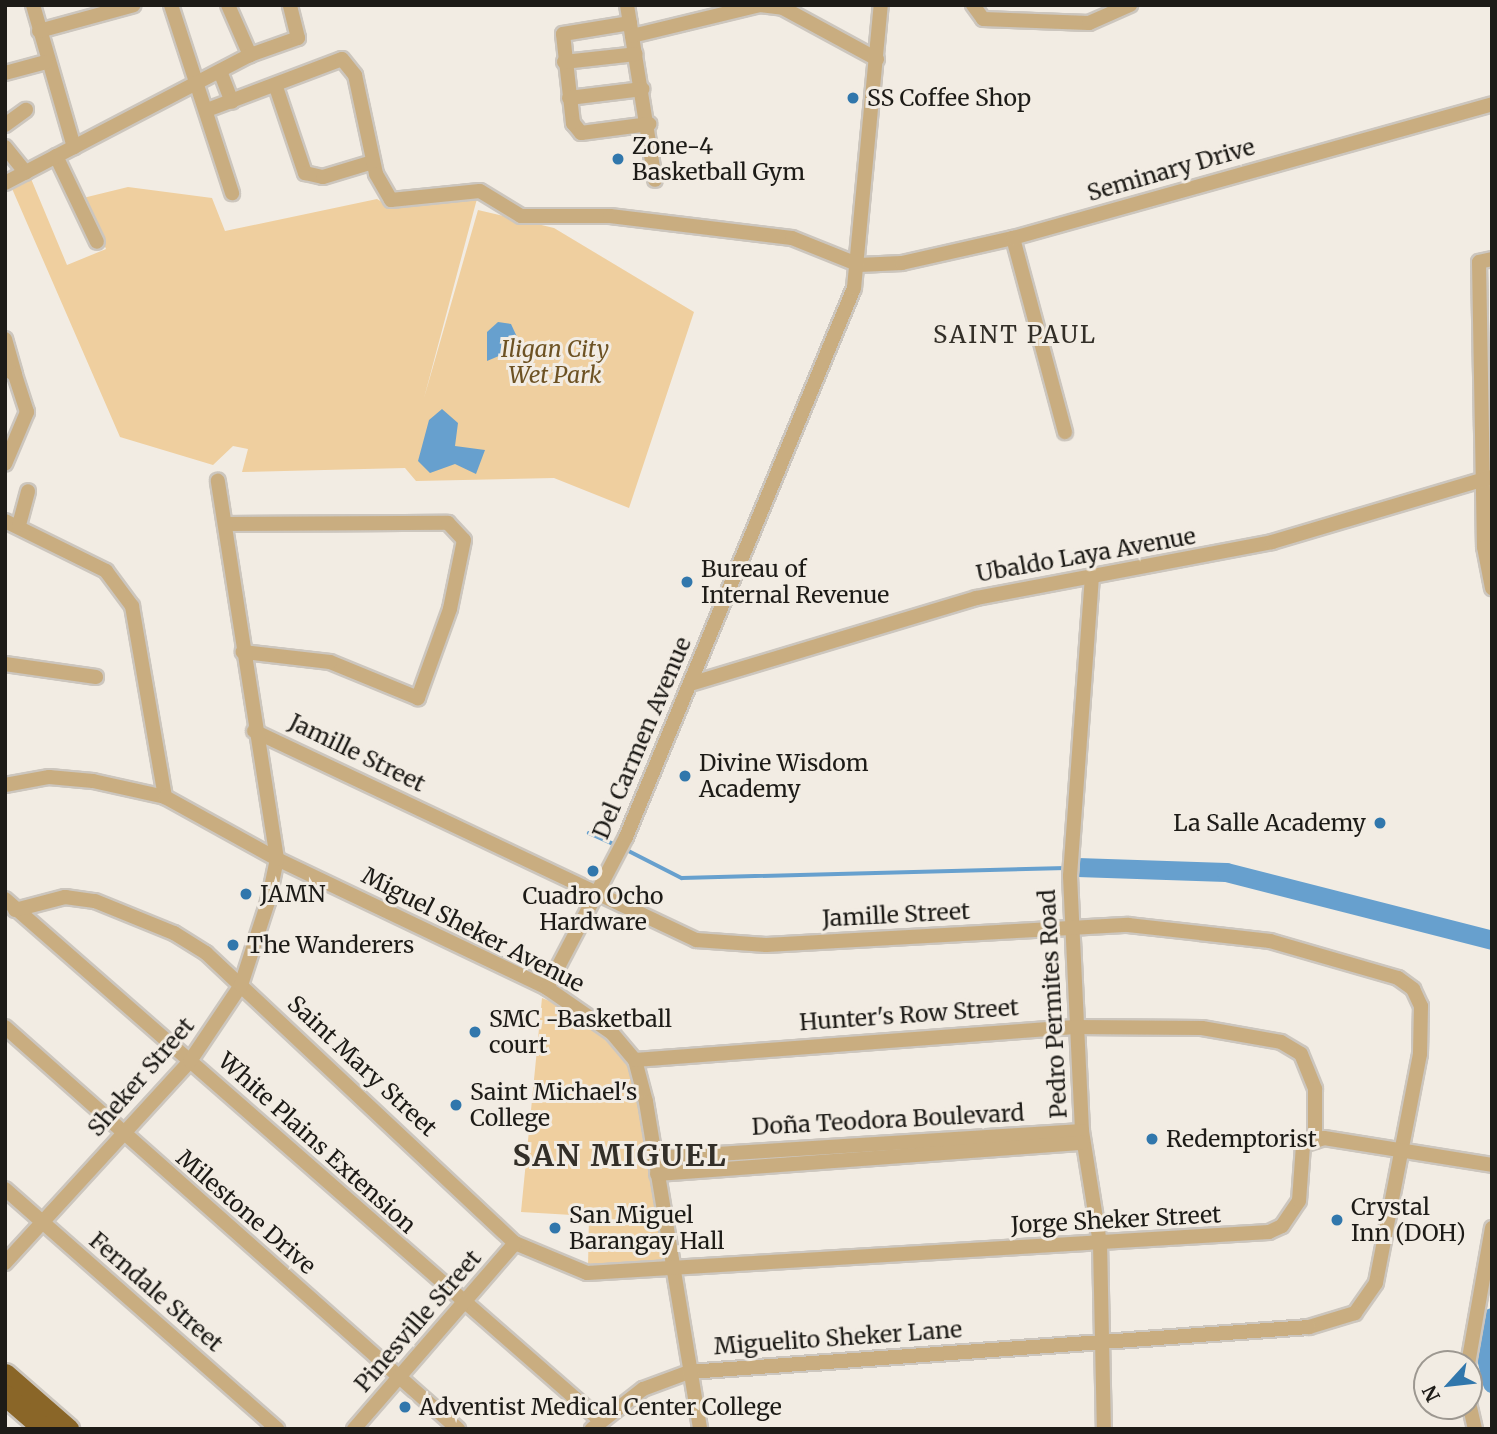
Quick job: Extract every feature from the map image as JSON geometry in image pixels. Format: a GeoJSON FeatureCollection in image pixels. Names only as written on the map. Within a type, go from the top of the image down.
{"type":"FeatureCollection","features":[{"type":"Feature","properties":{"kind":"highway"},"geometry":{"type":"LineString","coordinates":[[5,1374],[68,1429]]}},
{"type":"Feature","properties":{"kind":"highway"},"geometry":{"type":"LineString","coordinates":[[5,1395],[44,1429]]}},
{"type":"Feature","properties":{"kind":"street"},"geometry":{"type":"LineString","coordinates":[[33,5],[46,62],[74,147]]}},
{"type":"Feature","properties":{"kind":"street"},"geometry":{"type":"LineString","coordinates":[[39,30],[134,5]]}},
{"type":"Feature","properties":{"kind":"street"},"geometry":{"type":"LineString","coordinates":[[171,5],[232,193]]}},
{"type":"Feature","properties":{"kind":"street"},"geometry":{"type":"LineString","coordinates":[[228,5],[250,55]]}},
{"type":"Feature","properties":{"kind":"street"},"geometry":{"type":"LineString","coordinates":[[5,183],[250,55],[298,38],[290,5]]}},
{"type":"Feature","properties":{"kind":"street"},"geometry":{"type":"LineString","coordinates":[[627,5],[649,124],[656,180]]}},
{"type":"Feature","properties":{"kind":"street"},"geometry":{"type":"LineString","coordinates":[[649,124],[581,132],[569,98],[564,62],[568,30],[631,29],[760,5],[783,8],[877,59]]}},
{"type":"Feature","properties":{"kind":"street","name":"Del Carmen Avenue"},"geometry":{"type":"LineString","coordinates":[[547,988],[599,894],[626,837],[832,343],[859,265],[881,5]]}},
{"type":"Feature","properties":{"kind":"street"},"geometry":{"type":"LineString","coordinates":[[973,5],[983,19],[1089,23],[1130,5]]}},
{"type":"Feature","properties":{"kind":"street"},"geometry":{"type":"LineString","coordinates":[[564,62],[636,54]]}},
{"type":"Feature","properties":{"kind":"street"},"geometry":{"type":"LineString","coordinates":[[206,110],[276,87],[329,61],[348,64],[373,162],[391,200],[480,191],[521,216],[610,216],[792,238],[859,265]]}},
{"type":"Feature","properties":{"kind":"street"},"geometry":{"type":"LineString","coordinates":[[5,73],[46,62]]}},
{"type":"Feature","properties":{"kind":"street"},"geometry":{"type":"LineString","coordinates":[[220,71],[232,102]]}},
{"type":"Feature","properties":{"kind":"street"},"geometry":{"type":"LineString","coordinates":[[276,87],[305,173],[323,177],[373,162]]}},
{"type":"Feature","properties":{"kind":"street"},"geometry":{"type":"LineString","coordinates":[[569,98],[642,89]]}},
{"type":"Feature","properties":{"kind":"street","name":"Seminary Drive"},"geometry":{"type":"LineString","coordinates":[[859,265],[902,263],[1013,238],[1492,104]]}},
{"type":"Feature","properties":{"kind":"street"},"geometry":{"type":"LineString","coordinates":[[5,125],[26,110]]}},
{"type":"Feature","properties":{"kind":"street"},"geometry":{"type":"LineString","coordinates":[[5,148],[26,173]]}},
{"type":"Feature","properties":{"kind":"street"},"geometry":{"type":"LineString","coordinates":[[56,156],[97,242]]}},
{"type":"Feature","properties":{"kind":"street"},"geometry":{"type":"LineString","coordinates":[[1013,238],[1065,432]]}},
{"type":"Feature","properties":{"kind":"street"},"geometry":{"type":"LineString","coordinates":[[1486,260],[1487,479],[1492,588]]}},
{"type":"Feature","properties":{"kind":"street"},"geometry":{"type":"LineString","coordinates":[[5,339],[10,372],[27,412],[5,464]]}},
{"type":"Feature","properties":{"kind":"street","name":"Ubaldo Laya Avenue"},"geometry":{"type":"LineString","coordinates":[[690,684],[976,598],[1272,542],[1487,479]]}},
{"type":"Feature","properties":{"kind":"street","name":"Sheker Street"},"geometry":{"type":"LineString","coordinates":[[5,1263],[190,1061],[241,985],[277,859],[254,731],[218,481]]}},
{"type":"Feature","properties":{"kind":"street"},"geometry":{"type":"LineString","coordinates":[[28,491],[12,523],[106,571],[132,606],[165,797]]}},
{"type":"Feature","properties":{"kind":"street"},"geometry":{"type":"LineString","coordinates":[[225,524],[449,523],[464,540],[450,609],[418,698],[330,662],[243,652]]}},
{"type":"Feature","properties":{"kind":"street","name":"Pedro Permites Road"},"geometry":{"type":"LineString","coordinates":[[1092,576],[1071,795],[1072,928],[1075,1027],[1083,1137],[1100,1243],[1105,1341],[1104,1429]]}},
{"type":"Feature","properties":{"kind":"street"},"geometry":{"type":"LineString","coordinates":[[5,664],[96,677]]}},
{"type":"Feature","properties":{"kind":"street","name":"Jamille Street"},"geometry":{"type":"LineString","coordinates":[[254,731],[666,928],[729,944],[1072,928],[1208,930],[1321,953],[1398,978],[1413,989],[1423,1026],[1399,1149]]}},
{"type":"Feature","properties":{"kind":"street","name":"Miguel Sheker Avenue"},"geometry":{"type":"LineString","coordinates":[[5,785],[82,780],[165,797],[277,859],[547,988],[612,1033],[635,1060],[657,1174],[699,1429]]}},
{"type":"Feature","properties":{"kind":"street","name":"Saint Mary Street"},"geometry":{"type":"LineString","coordinates":[[10,905],[65,897],[135,913],[206,953],[515,1242],[587,1273],[673,1271]]}},
{"type":"Feature","properties":{"kind":"street","name":"White Plains Extension"},"geometry":{"type":"LineString","coordinates":[[10,905],[190,1061],[596,1424]]}},
{"type":"Feature","properties":{"kind":"street","name":"Hunter's Row Street"},"geometry":{"type":"LineString","coordinates":[[635,1060],[1075,1027],[1177,1025],[1294,1048],[1312,1073],[1315,1140]]}},
{"type":"Feature","properties":{"kind":"street","name":"Milestone Drive"},"geometry":{"type":"LineString","coordinates":[[5,1027],[122,1134],[458,1429]]}},
{"type":"Feature","properties":{"kind":"street","name":"Doña Teodora Boulevard"},"geometry":{"type":"LineString","coordinates":[[654,1158],[1083,1137]]}},
{"type":"Feature","properties":{"kind":"street","name":"Doña Teodora Boulevard"},"geometry":{"type":"LineString","coordinates":[[657,1174],[1083,1137]]}},
{"type":"Feature","properties":{"kind":"street"},"geometry":{"type":"LineString","coordinates":[[1315,1140],[1399,1149],[1492,1165]]}},
{"type":"Feature","properties":{"kind":"street","name":"Jorge Sheker Street"},"geometry":{"type":"LineString","coordinates":[[673,1271],[1222,1237],[1282,1227],[1299,1201],[1303,1145],[1315,1140]]}},
{"type":"Feature","properties":{"kind":"street","name":"Miguelito Sheker Lane"},"geometry":{"type":"LineString","coordinates":[[596,1424],[643,1389],[689,1372],[1309,1327],[1355,1313],[1376,1283],[1399,1149]]}},
{"type":"Feature","properties":{"kind":"street","name":"Ferndale Street"},"geometry":{"type":"LineString","coordinates":[[5,1189],[277,1429]]}},
{"type":"Feature","properties":{"kind":"street"},"geometry":{"type":"LineString","coordinates":[[1470,1350],[1492,1228]]}},
{"type":"Feature","properties":{"kind":"street","name":"Pinesville Street"},"geometry":{"type":"LineString","coordinates":[[354,1429],[515,1242]]}},
{"type":"Feature","properties":{"kind":"green space","name":"Iligan City Wet Park"},"geometry":{"type":"Polygon","coordinates":[[[29,174],[67,265],[106,249],[83,198],[128,187],[212,198],[225,231],[377,199],[392,208],[478,195],[424,398],[478,210],[554,228],[694,312],[629,508],[554,478],[416,481],[405,468],[242,472],[248,449],[233,446],[213,465],[120,437],[10,184],[29,174]]]}},
{"type":"Feature","properties":{"kind":"green space"},"geometry":{"type":"Polygon","coordinates":[[[542,998],[576,1012],[626,1060],[636,1083],[667,1267],[588,1266],[589,1216],[521,1212],[542,998]]]}},
{"type":"Feature","properties":{"kind":"water"},"geometry":{"type":"Polygon","coordinates":[[[498,322],[511,324],[517,337],[513,350],[487,361],[487,332],[498,322]]]}},
{"type":"Feature","properties":{"kind":"water"},"geometry":{"type":"Polygon","coordinates":[[[442,409],[458,423],[455,446],[485,450],[476,474],[455,464],[430,473],[418,461],[429,420],[442,409]]]}},
{"type":"Feature","properties":{"kind":"waterway"},"geometry":{"type":"LineString","coordinates":[[589,833],[616,845]]}},
{"type":"Feature","properties":{"kind":"waterway"},"geometry":{"type":"LineString","coordinates":[[623,848],[682,878],[1066,868]]}},
{"type":"Feature","properties":{"kind":"waterway"},"geometry":{"type":"LineString","coordinates":[[1077,867],[1226,872],[1492,940]]}},
{"type":"Feature","properties":{"kind":"waterway"},"geometry":{"type":"LineString","coordinates":[[1492,1317],[1485,1353],[1492,1383]]}},
{"type":"Feature","properties":{"kind":"place","name":"SS Coffee Shop"},"geometry":{"type":"Point","coordinates":[853,98]}},
{"type":"Feature","properties":{"kind":"place","name":"Zone-4 Basketball Gym"},"geometry":{"type":"Point","coordinates":[618,159]}},
{"type":"Feature","properties":{"kind":"place","name":"Bureau of Internal Revenue"},"geometry":{"type":"Point","coordinates":[687,582]}},
{"type":"Feature","properties":{"kind":"place","name":"Divine Wisdom Academy"},"geometry":{"type":"Point","coordinates":[685,776]}},
{"type":"Feature","properties":{"kind":"place","name":"La Salle Academy"},"geometry":{"type":"Point","coordinates":[1380,823]}},
{"type":"Feature","properties":{"kind":"place","name":"Cuadro Ocho Hardware"},"geometry":{"type":"Point","coordinates":[593,871]}},
{"type":"Feature","properties":{"kind":"place","name":"JAMN"},"geometry":{"type":"Point","coordinates":[246,894]}},
{"type":"Feature","properties":{"kind":"place","name":"The Wanderers"},"geometry":{"type":"Point","coordinates":[233,945]}},
{"type":"Feature","properties":{"kind":"place","name":"SMC -Basketball court"},"geometry":{"type":"Point","coordinates":[475,1032]}},
{"type":"Feature","properties":{"kind":"place","name":"Saint Michael's College"},"geometry":{"type":"Point","coordinates":[456,1105]}},
{"type":"Feature","properties":{"kind":"place","name":"Redemptorist"},"geometry":{"type":"Point","coordinates":[1152,1139]}},
{"type":"Feature","properties":{"kind":"place","name":"Crystal Inn (DOH)"},"geometry":{"type":"Point","coordinates":[1337,1220]}},
{"type":"Feature","properties":{"kind":"place","name":"San Miguel Barangay Hall"},"geometry":{"type":"Point","coordinates":[555,1228]}},
{"type":"Feature","properties":{"kind":"place","name":"Adventist Medical Center College"},"geometry":{"type":"Point","coordinates":[405,1407]}},
{"type":"Feature","properties":{"kind":"district","name":"SAINT PAUL"},"geometry":{"type":"Point","coordinates":[1015,335]}},
{"type":"Feature","properties":{"kind":"district","name":"SAN MIGUEL"},"geometry":{"type":"Point","coordinates":[620,1155]}}]}
